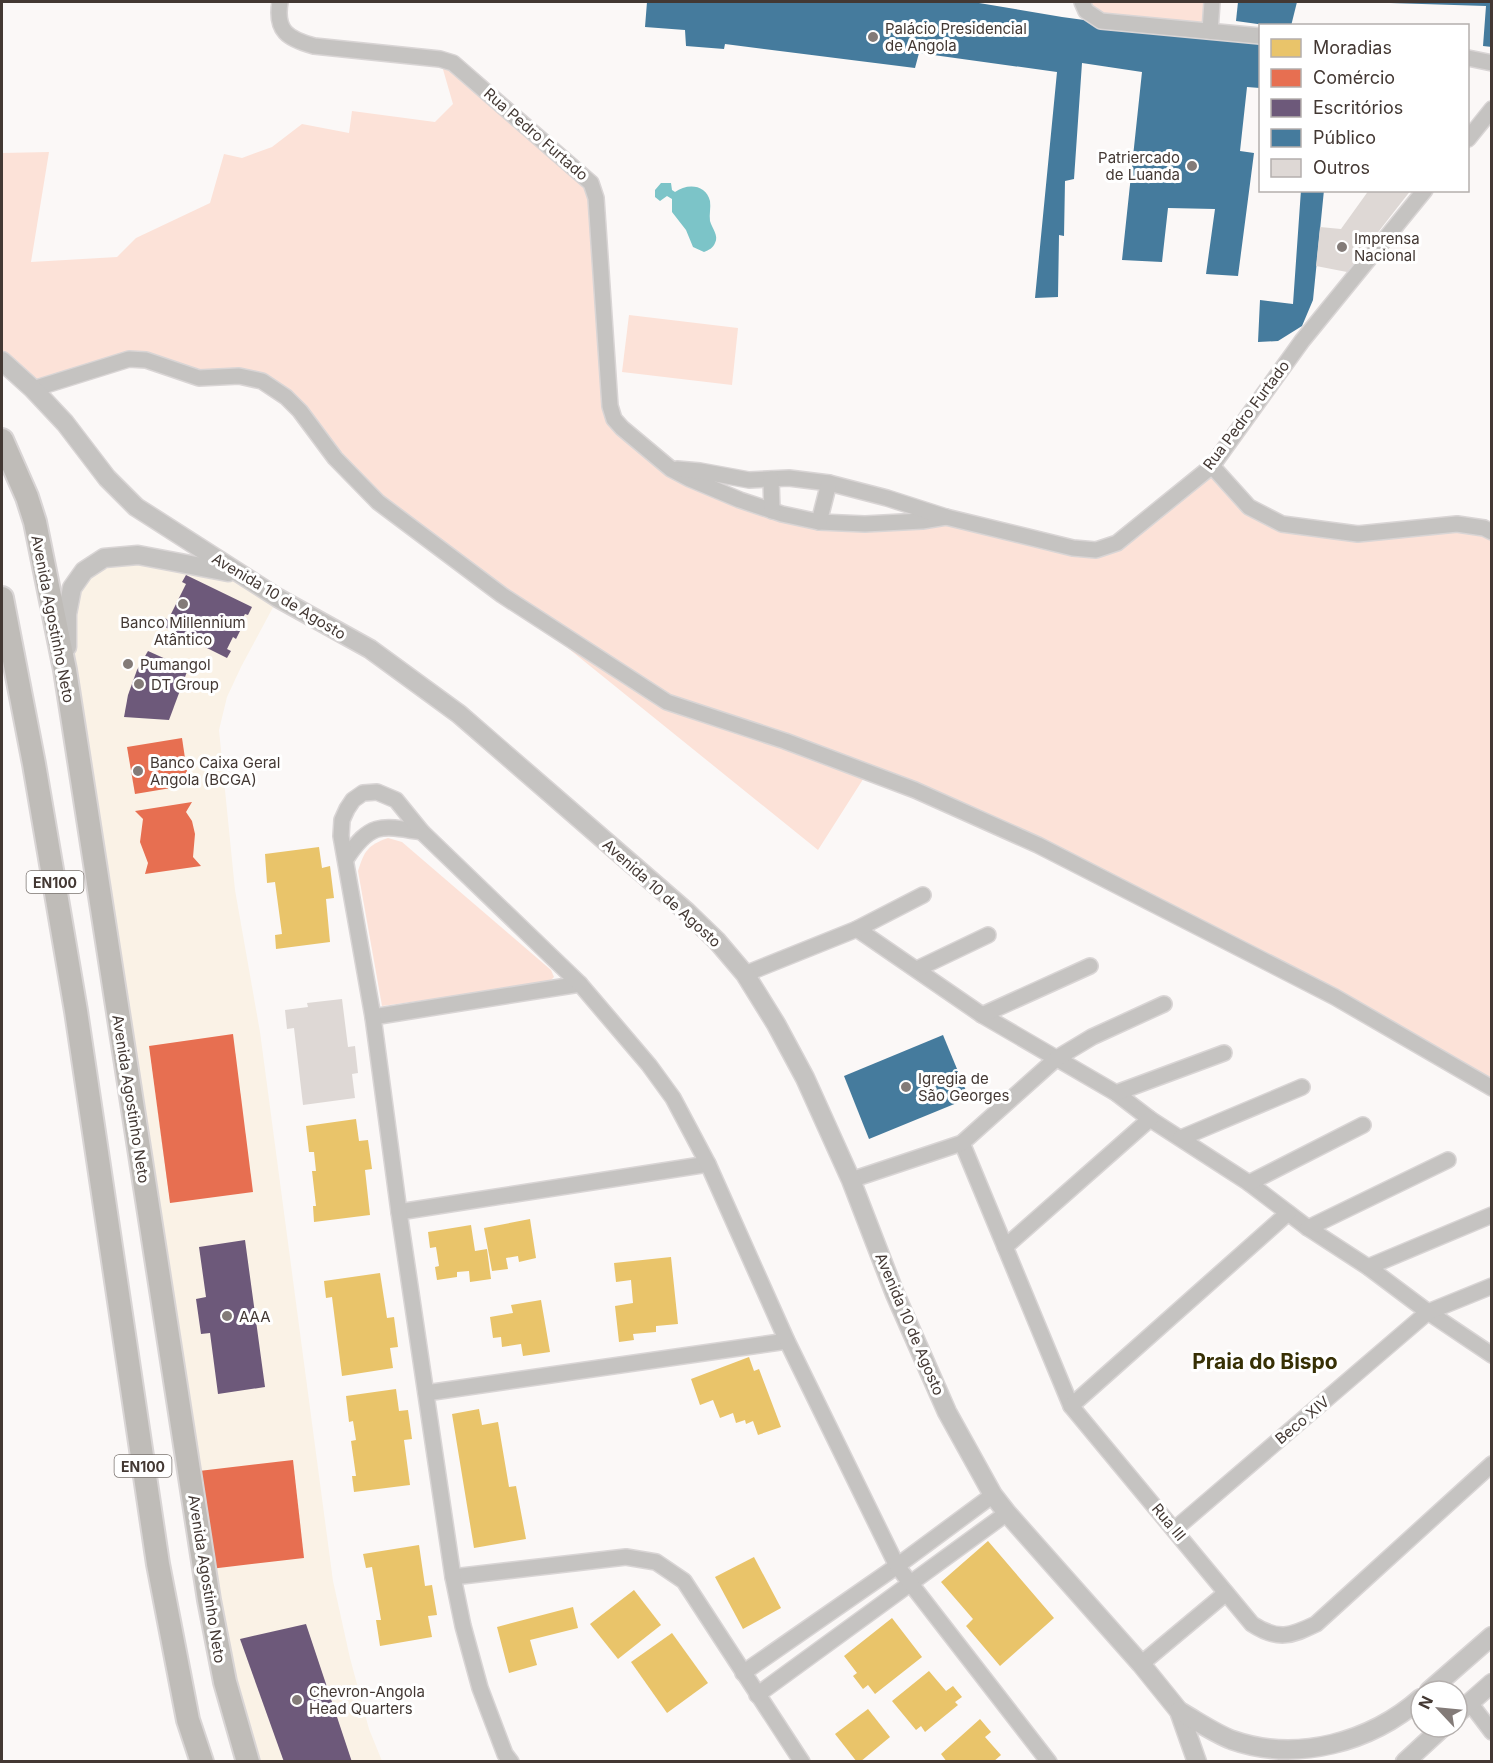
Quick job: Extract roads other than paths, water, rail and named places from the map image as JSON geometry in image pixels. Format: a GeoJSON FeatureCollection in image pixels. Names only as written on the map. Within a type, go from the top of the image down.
{"type":"FeatureCollection","features":[{"type":"Feature","properties":{"kind":"main road","name":"Avenida Agostinho Neto"},"geometry":{"type":"LineString","coordinates":[[2,440],[27,497],[35,522],[65,670],[209,1600],[225,1682],[248,1761]]}},
{"type":"Feature","properties":{"kind":"main road","name":"EN100"},"geometry":{"type":"LineString","coordinates":[[2,598],[73,988],[158,1564],[188,1720],[202,1761]]}},
{"type":"Feature","properties":{"kind":"street","name":"Rua Pedro Furtado"},"geometry":{"type":"LineString","coordinates":[[280,2],[280,24],[287,36],[299,42],[314,46],[440,59],[453,63],[591,183],[596,198],[610,406],[614,419],[622,428],[671,468],[690,479],[772,511],[819,522],[891,523],[946,517]]}},
{"type":"Feature","properties":{"kind":"street"},"geometry":{"type":"LineString","coordinates":[[1082,2],[1086,11],[1101,21],[1259,36]]}},
{"type":"Feature","properties":{"kind":"street"},"geometry":{"type":"LineString","coordinates":[[1210,31],[1212,2]]}},
{"type":"Feature","properties":{"kind":"street"},"geometry":{"type":"LineString","coordinates":[[1469,58],[1491,63]]}},
{"type":"Feature","properties":{"kind":"street"},"geometry":{"type":"LineString","coordinates":[[1469,136],[1491,109]]}},
{"type":"Feature","properties":{"kind":"street","name":"Rua Pedro Furtado"},"geometry":{"type":"LineString","coordinates":[[671,468],[749,480],[804,479],[829,483],[946,517],[1073,548],[1096,550],[1117,543],[1212,466],[1302,341],[1423,192]]}},
{"type":"Feature","properties":{"kind":"street"},"geometry":{"type":"LineString","coordinates":[[33,389],[129,359],[146,360],[199,378],[239,376],[262,381],[276,388],[300,411],[335,458],[378,502],[502,595],[667,702],[785,741],[915,790],[1038,845],[1335,997],[1491,1088]]}},
{"type":"Feature","properties":{"kind":"street","name":"Avenida 10 de Agosto"},"geometry":{"type":"LineString","coordinates":[[2,361],[65,423],[107,478],[136,507],[239,574],[370,650],[459,714],[687,912],[717,941],[745,974],[776,1024],[805,1078],[851,1180],[895,1294],[947,1412],[993,1495],[1141,1664],[1179,1712],[1197,1761]]}},
{"type":"Feature","properties":{"kind":"street"},"geometry":{"type":"LineString","coordinates":[[1212,466],[1249,507],[1282,524],[1358,534],[1457,525],[1484,528],[1491,532]]}},
{"type":"Feature","properties":{"kind":"street"},"geometry":{"type":"LineString","coordinates":[[771,479],[772,511]]}},
{"type":"Feature","properties":{"kind":"street"},"geometry":{"type":"LineString","coordinates":[[819,522],[829,483]]}},
{"type":"Feature","properties":{"kind":"street"},"geometry":{"type":"LineString","coordinates":[[65,670],[67,614],[72,588],[84,571],[104,558],[138,555],[239,574]]}},
{"type":"Feature","properties":{"kind":"street"},"geometry":{"type":"LineString","coordinates":[[511,1761],[506,1754],[480,1688],[463,1626],[453,1577],[372,1017],[341,836],[342,820],[353,800],[363,793],[376,792],[396,800],[422,832],[580,984],[649,1065],[673,1098],[708,1164],[787,1341],[897,1566],[1049,1761]]}},
{"type":"Feature","properties":{"kind":"street"},"geometry":{"type":"LineString","coordinates":[[346,859],[359,840],[380,828],[422,832]]}},
{"type":"Feature","properties":{"kind":"street"},"geometry":{"type":"LineString","coordinates":[[745,974],[857,929],[923,895]]}},
{"type":"Feature","properties":{"kind":"street"},"geometry":{"type":"LineString","coordinates":[[857,929],[982,1015],[1116,1093],[1150,1119],[1249,1183],[1308,1228],[1368,1267],[1428,1312],[1491,1354]]}},
{"type":"Feature","properties":{"kind":"street"},"geometry":{"type":"LineString","coordinates":[[917,969],[988,935]]}},
{"type":"Feature","properties":{"kind":"street"},"geometry":{"type":"LineString","coordinates":[[982,1015],[1090,966]]}},
{"type":"Feature","properties":{"kind":"street"},"geometry":{"type":"LineString","coordinates":[[372,1017],[580,984]]}},
{"type":"Feature","properties":{"kind":"street"},"geometry":{"type":"LineString","coordinates":[[851,1180],[962,1143],[1057,1058],[1092,1036],[1164,1004]]}},
{"type":"Feature","properties":{"kind":"street"},"geometry":{"type":"LineString","coordinates":[[1116,1093],[1224,1053]]}},
{"type":"Feature","properties":{"kind":"street"},"geometry":{"type":"LineString","coordinates":[[1181,1138],[1302,1088]]}},
{"type":"Feature","properties":{"kind":"street"},"geometry":{"type":"LineString","coordinates":[[1005,1247],[1150,1119]]}},
{"type":"Feature","properties":{"kind":"street"},"geometry":{"type":"LineString","coordinates":[[1249,1183],[1363,1125]]}},
{"type":"Feature","properties":{"kind":"street","name":"Rua III"},"geometry":{"type":"LineString","coordinates":[[962,1143],[1071,1406],[1252,1624],[1272,1634],[1284,1636],[1316,1624],[1491,1464]]}},
{"type":"Feature","properties":{"kind":"street"},"geometry":{"type":"LineString","coordinates":[[1308,1228],[1448,1160]]}},
{"type":"Feature","properties":{"kind":"street"},"geometry":{"type":"LineString","coordinates":[[399,1212],[708,1164]]}},
{"type":"Feature","properties":{"kind":"street"},"geometry":{"type":"LineString","coordinates":[[1071,1406],[1288,1213]]}},
{"type":"Feature","properties":{"kind":"street"},"geometry":{"type":"LineString","coordinates":[[1368,1267],[1491,1215]]}},
{"type":"Feature","properties":{"kind":"street","name":"Beco XIV"},"geometry":{"type":"LineString","coordinates":[[1175,1529],[1428,1312],[1491,1286]]}},
{"type":"Feature","properties":{"kind":"street"},"geometry":{"type":"LineString","coordinates":[[426,1393],[787,1341]]}},
{"type":"Feature","properties":{"kind":"street"},"geometry":{"type":"LineString","coordinates":[[743,1673],[897,1566],[993,1495]]}},
{"type":"Feature","properties":{"kind":"street"},"geometry":{"type":"LineString","coordinates":[[757,1695],[1007,1513]]}},
{"type":"Feature","properties":{"kind":"street"},"geometry":{"type":"LineString","coordinates":[[453,1577],[626,1557],[656,1562],[684,1581],[802,1761]]}},
{"type":"Feature","properties":{"kind":"street"},"geometry":{"type":"LineString","coordinates":[[1141,1664],[1226,1593]]}},
{"type":"Feature","properties":{"kind":"street"},"geometry":{"type":"LineString","coordinates":[[1443,1679],[1491,1636]]}},
{"type":"Feature","properties":{"kind":"street"},"geometry":{"type":"LineString","coordinates":[[1469,1703],[1491,1683]]}},
{"type":"Feature","properties":{"kind":"street"},"geometry":{"type":"LineString","coordinates":[[1260,1761],[1271,1756],[1338,1746],[1374,1731],[1409,1709]]}},
{"type":"Feature","properties":{"kind":"street"},"geometry":{"type":"LineString","coordinates":[[1179,1712],[1233,1741],[1264,1749],[1319,1757],[1328,1761]]}},
{"type":"Feature","properties":{"kind":"street"},"geometry":{"type":"LineString","coordinates":[[1469,1713],[1491,1732]]}},
{"type":"Feature","properties":{"kind":"street"},"geometry":{"type":"LineString","coordinates":[[1405,1761],[1430,1739]]}},
{"type":"Feature","properties":{"kind":"water"},"geometry":{"type":"Polygon","coordinates":[[[661,183],[671,183],[672,190],[675,192],[690,186],[705,191],[710,201],[710,221],[716,238],[711,249],[704,252],[693,247],[686,230],[672,212],[672,199],[667,196],[660,201],[655,197],[655,190],[661,183]]]}},
{"type":"Feature","properties":{"kind":"place","name":"Palácio Presidencial de Angola"},"geometry":{"type":"Point","coordinates":[873,37]}},
{"type":"Feature","properties":{"kind":"place","name":"Patriercado de Luanda"},"geometry":{"type":"Point","coordinates":[1192,166]}},
{"type":"Feature","properties":{"kind":"place","name":"Imprensa Nacional"},"geometry":{"type":"Point","coordinates":[1342,247]}},
{"type":"Feature","properties":{"kind":"place","name":"Banco Millennium Atântico"},"geometry":{"type":"Point","coordinates":[183,604]}},
{"type":"Feature","properties":{"kind":"place","name":"Pumangol"},"geometry":{"type":"Point","coordinates":[128,664]}},
{"type":"Feature","properties":{"kind":"place","name":"DT Group"},"geometry":{"type":"Point","coordinates":[139,684]}},
{"type":"Feature","properties":{"kind":"place","name":"Banco Caixa Geral Angola (BCGA)"},"geometry":{"type":"Point","coordinates":[138,771]}},
{"type":"Feature","properties":{"kind":"place","name":"Igregia de São Georges"},"geometry":{"type":"Point","coordinates":[906,1087]}},
{"type":"Feature","properties":{"kind":"place","name":"AAA"},"geometry":{"type":"Point","coordinates":[227,1316]}},
{"type":"Feature","properties":{"kind":"place","name":"Chevron-Angola Head Quarters"},"geometry":{"type":"Point","coordinates":[297,1700]}},
{"type":"Feature","properties":{"kind":"district","name":"Praia do Bispo"},"geometry":{"type":"Point","coordinates":[1265,1361]}}]}
